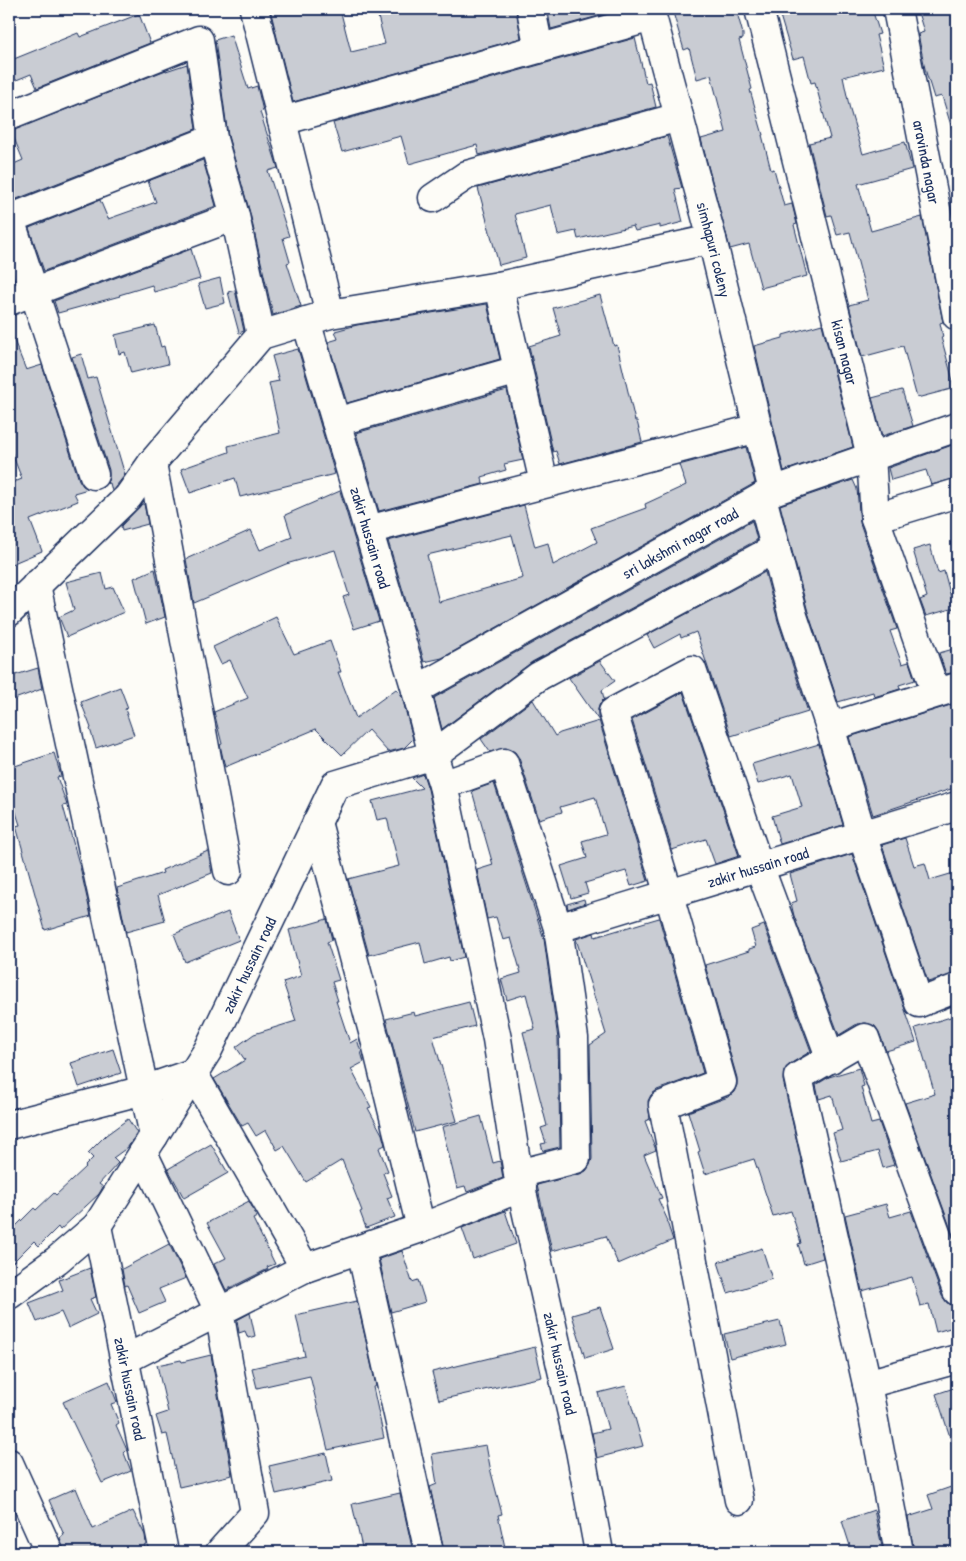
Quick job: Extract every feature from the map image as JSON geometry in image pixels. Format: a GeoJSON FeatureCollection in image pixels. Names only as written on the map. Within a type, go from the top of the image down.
{"type":"FeatureCollection","features":[{"type":"Feature","properties":{"kind":"street"},"geometry":{"type":"LineString","coordinates":[[531,9],[539,48]]}},
{"type":"Feature","properties":{"kind":"street","name":"kisan nagar"},"geometry":{"type":"LineString","coordinates":[[759,9],[871,456],[875,518],[947,690]]}},
{"type":"Feature","properties":{"kind":"street","name":"aravinda nagar"},"geometry":{"type":"LineString","coordinates":[[897,9],[957,316]]}},
{"type":"Feature","properties":{"kind":"street","name":"zakir hussain road"},"geometry":{"type":"LineString","coordinates":[[257,10],[282,121],[336,422],[443,785],[497,1039],[520,1180],[580,1450],[599,1552]]}},
{"type":"Feature","properties":{"kind":"street"},"geometry":{"type":"LineString","coordinates":[[282,121],[539,48],[651,13]]}},
{"type":"Feature","properties":{"kind":"street","name":"simhapuri coleny"},"geometry":{"type":"LineString","coordinates":[[651,13],[712,239],[758,428],[776,548],[793,616],[830,727],[862,835],[919,1003],[955,997]]}},
{"type":"Feature","properties":{"kind":"street"},"geometry":{"type":"LineString","coordinates":[[9,116],[199,40],[213,139],[235,216],[261,335]]}},
{"type":"Feature","properties":{"kind":"street"},"geometry":{"type":"LineString","coordinates":[[433,198],[467,175],[679,116]]}},
{"type":"Feature","properties":{"kind":"street"},"geometry":{"type":"LineString","coordinates":[[94,475],[21,296],[9,219],[213,139]]}},
{"type":"Feature","properties":{"kind":"street"},"geometry":{"type":"LineString","coordinates":[[21,296],[235,216]]}},
{"type":"Feature","properties":{"kind":"street"},"geometry":{"type":"LineString","coordinates":[[9,612],[128,496],[152,463],[261,335],[318,318],[499,286],[712,239]]}},
{"type":"Feature","properties":{"kind":"street"},"geometry":{"type":"LineString","coordinates":[[499,286],[544,483]]}},
{"type":"Feature","properties":{"kind":"street"},"geometry":{"type":"LineString","coordinates":[[336,422],[518,370]]}},
{"type":"Feature","properties":{"kind":"street","name":"sri lakshmi nagar road"},"geometry":{"type":"LineString","coordinates":[[416,690],[768,494],[957,427]]}},
{"type":"Feature","properties":{"kind":"street"},"geometry":{"type":"LineString","coordinates":[[368,530],[758,428]]}},
{"type":"Feature","properties":{"kind":"street"},"geometry":{"type":"LineString","coordinates":[[152,463],[228,871]]}},
{"type":"Feature","properties":{"kind":"street"},"geometry":{"type":"LineString","coordinates":[[875,518],[957,493]]}},
{"type":"Feature","properties":{"kind":"street"},"geometry":{"type":"LineString","coordinates":[[433,755],[539,676],[776,548]]}},
{"type":"Feature","properties":{"kind":"street"},"geometry":{"type":"LineString","coordinates":[[36,585],[144,1090],[148,1145],[219,1311],[255,1513],[220,1552]]}},
{"type":"Feature","properties":{"kind":"street"},"geometry":{"type":"LineString","coordinates":[[739,1500],[663,1105],[722,1082],[669,895],[613,712],[692,670],[759,866],[830,1059]]}},
{"type":"Feature","properties":{"kind":"street"},"geometry":{"type":"LineString","coordinates":[[830,727],[947,690]]}},
{"type":"Feature","properties":{"kind":"street","name":"zakir hussain road"},"geometry":{"type":"LineString","coordinates":[[9,1295],[57,1260],[98,1226],[208,1050],[335,785],[433,755]]}},
{"type":"Feature","properties":{"kind":"street"},"geometry":{"type":"LineString","coordinates":[[124,1360],[305,1268],[421,1228],[520,1180],[576,1159],[574,1038],[558,928],[504,763],[443,785]]}},
{"type":"Feature","properties":{"kind":"street","name":"zakir hussain road"},"geometry":{"type":"LineString","coordinates":[[558,928],[957,806]]}},
{"type":"Feature","properties":{"kind":"street"},"geometry":{"type":"LineString","coordinates":[[317,822],[377,1047],[421,1228]]}},
{"type":"Feature","properties":{"kind":"street"},"geometry":{"type":"LineString","coordinates":[[899,1552],[867,1384],[798,1077],[865,1038],[957,1291]]}},
{"type":"Feature","properties":{"kind":"street"},"geometry":{"type":"LineString","coordinates":[[9,1125],[144,1090],[193,1074],[305,1268]]}},
{"type":"Feature","properties":{"kind":"street","name":"zakir hussain road"},"geometry":{"type":"LineString","coordinates":[[98,1226],[164,1552]]}},
{"type":"Feature","properties":{"kind":"street"},"geometry":{"type":"LineString","coordinates":[[361,1250],[429,1552]]}},
{"type":"Feature","properties":{"kind":"street"},"geometry":{"type":"LineString","coordinates":[[867,1384],[957,1359]]}},
{"type":"Feature","properties":{"kind":"street"},"geometry":{"type":"LineString","coordinates":[[9,1463],[49,1552]]}},
{"type":"Feature","properties":{"kind":"building"},"geometry":{"type":"Polygon","coordinates":[[[270,9],[340,9],[351,52],[385,44],[376,9],[516,9],[521,38],[293,102],[270,9]]]}},
{"type":"Feature","properties":{"kind":"building"},"geometry":{"type":"Polygon","coordinates":[[[560,9],[624,9],[551,29],[548,12],[560,9]]]}},
{"type":"Feature","properties":{"kind":"building"},"geometry":{"type":"Polygon","coordinates":[[[672,9],[736,9],[743,34],[743,39],[739,40],[771,170],[774,169],[784,206],[792,204],[797,224],[794,225],[807,276],[761,288],[749,244],[730,249],[701,139],[726,132],[711,75],[697,79],[689,48],[684,50],[672,9]]]}},
{"type":"Feature","properties":{"kind":"building"},"geometry":{"type":"Polygon","coordinates":[[[778,9],[872,9],[880,34],[876,35],[884,67],[843,77],[850,110],[863,154],[905,142],[912,169],[858,184],[871,231],[922,217],[943,322],[940,323],[943,337],[941,337],[955,388],[917,398],[903,346],[862,357],[849,305],[868,300],[850,232],[837,235],[831,215],[827,216],[809,143],[830,138],[815,82],[811,83],[804,56],[793,59],[778,9]]]}},
{"type":"Feature","properties":{"kind":"building"},"geometry":{"type":"Polygon","coordinates":[[[917,9],[957,9],[957,131],[953,132],[942,96],[934,98],[925,69],[918,34],[924,32],[917,9]]]}},
{"type":"Feature","properties":{"kind":"building"},"geometry":{"type":"Polygon","coordinates":[[[139,14],[150,43],[37,88],[31,74],[9,83],[9,61],[78,33],[80,37],[139,14]]]}},
{"type":"Feature","properties":{"kind":"building"},"geometry":{"type":"Polygon","coordinates":[[[231,35],[248,89],[257,86],[263,111],[260,112],[278,168],[268,171],[289,236],[283,238],[290,262],[287,263],[301,306],[273,315],[250,213],[228,136],[215,40],[231,35]]]}},
{"type":"Feature","properties":{"kind":"building"},"geometry":{"type":"Polygon","coordinates":[[[635,38],[646,83],[650,82],[656,107],[479,155],[477,145],[409,164],[401,136],[342,152],[333,123],[635,38]]]}},
{"type":"Feature","properties":{"kind":"building"},"geometry":{"type":"Polygon","coordinates":[[[187,64],[196,129],[9,202],[9,166],[23,160],[11,131],[166,70],[187,64]]]}},
{"type":"Feature","properties":{"kind":"building"},"geometry":{"type":"Polygon","coordinates":[[[667,136],[682,188],[675,189],[683,222],[660,228],[660,225],[635,231],[633,226],[578,239],[576,231],[558,235],[551,205],[515,214],[526,258],[499,265],[478,188],[667,136]]]}},
{"type":"Feature","properties":{"kind":"building"},"geometry":{"type":"Polygon","coordinates":[[[203,160],[216,206],[44,271],[29,228],[100,200],[108,219],[156,202],[148,181],[203,160]]]}},
{"type":"Feature","properties":{"kind":"building"},"geometry":{"type":"Polygon","coordinates":[[[191,249],[200,279],[154,292],[152,285],[58,313],[54,301],[191,249]]]}},
{"type":"Feature","properties":{"kind":"building"},"geometry":{"type":"Polygon","coordinates":[[[220,278],[225,303],[205,308],[198,284],[220,278]]]}},
{"type":"Feature","properties":{"kind":"building"},"geometry":{"type":"Polygon","coordinates":[[[235,290],[244,331],[239,333],[228,292],[235,290]]]}},
{"type":"Feature","properties":{"kind":"building"},"geometry":{"type":"Polygon","coordinates":[[[600,295],[614,346],[617,345],[635,421],[637,421],[642,442],[560,464],[556,451],[553,452],[529,346],[561,336],[553,308],[600,295]]]}},
{"type":"Feature","properties":{"kind":"building"},"geometry":{"type":"Polygon","coordinates":[[[487,304],[500,359],[347,403],[328,342],[338,339],[335,331],[357,325],[487,304]]]}},
{"type":"Feature","properties":{"kind":"building"},"geometry":{"type":"Polygon","coordinates":[[[822,324],[853,447],[784,471],[754,346],[783,338],[783,335],[822,324]]]}},
{"type":"Feature","properties":{"kind":"building"},"geometry":{"type":"Polygon","coordinates":[[[155,325],[161,347],[164,346],[168,364],[131,373],[125,352],[119,354],[115,335],[155,325]]]}},
{"type":"Feature","properties":{"kind":"building"},"geometry":{"type":"Polygon","coordinates":[[[9,328],[26,370],[42,365],[79,480],[88,489],[74,493],[78,501],[30,520],[42,551],[9,565],[9,484],[22,479],[9,446],[9,328]]]}},
{"type":"Feature","properties":{"kind":"building"},"geometry":{"type":"Polygon","coordinates":[[[298,349],[335,474],[240,497],[235,478],[190,493],[181,469],[229,452],[228,446],[280,433],[269,383],[279,381],[272,356],[298,349]]]}},
{"type":"Feature","properties":{"kind":"building"},"geometry":{"type":"Polygon","coordinates":[[[81,354],[88,379],[96,377],[125,475],[112,491],[110,483],[107,484],[109,470],[72,357],[81,354]]]}},
{"type":"Feature","properties":{"kind":"building"},"geometry":{"type":"Polygon","coordinates":[[[507,390],[523,460],[504,464],[506,470],[482,477],[483,484],[379,511],[356,433],[507,390]]]}},
{"type":"Feature","properties":{"kind":"building"},"geometry":{"type":"Polygon","coordinates":[[[902,390],[913,426],[882,436],[872,398],[902,390]]]}},
{"type":"Feature","properties":{"kind":"building"},"geometry":{"type":"Polygon","coordinates":[[[955,444],[957,451],[957,478],[931,485],[926,470],[891,480],[888,468],[955,444]]]}},
{"type":"Feature","properties":{"kind":"building"},"geometry":{"type":"Polygon","coordinates":[[[746,447],[755,483],[442,658],[424,662],[388,541],[524,505],[535,547],[548,543],[553,565],[597,542],[591,528],[646,508],[645,504],[686,485],[679,465],[746,447]],[[512,535],[427,555],[439,602],[523,578],[512,535]]]}},
{"type":"Feature","properties":{"kind":"building"},"geometry":{"type":"Polygon","coordinates":[[[853,480],[857,489],[860,523],[897,629],[890,631],[902,664],[909,662],[915,680],[899,685],[900,689],[874,697],[873,692],[838,702],[808,612],[780,505],[853,480]]]}},
{"type":"Feature","properties":{"kind":"building"},"geometry":{"type":"Polygon","coordinates":[[[340,491],[379,621],[354,629],[343,597],[349,595],[335,550],[286,564],[194,603],[186,559],[251,530],[260,550],[292,537],[285,515],[340,491]]]}},
{"type":"Feature","properties":{"kind":"building"},"geometry":{"type":"Polygon","coordinates":[[[144,504],[148,524],[122,531],[121,526],[144,504]]]}},
{"type":"Feature","properties":{"kind":"building"},"geometry":{"type":"Polygon","coordinates":[[[752,521],[757,540],[532,662],[442,729],[434,698],[752,521]]]}},
{"type":"Feature","properties":{"kind":"building"},"geometry":{"type":"Polygon","coordinates":[[[930,545],[938,573],[944,571],[954,608],[926,616],[920,600],[927,597],[913,550],[930,545]]]}},
{"type":"Feature","properties":{"kind":"building"},"geometry":{"type":"Polygon","coordinates":[[[155,569],[165,617],[146,624],[134,578],[155,569]]]}},
{"type":"Feature","properties":{"kind":"building"},"geometry":{"type":"Polygon","coordinates":[[[765,572],[778,621],[808,712],[731,736],[696,632],[681,638],[680,634],[654,648],[647,635],[765,572]]]}},
{"type":"Feature","properties":{"kind":"building"},"geometry":{"type":"Polygon","coordinates":[[[102,573],[106,589],[113,587],[124,612],[67,637],[59,617],[74,610],[66,582],[102,573]]]}},
{"type":"Feature","properties":{"kind":"building"},"geometry":{"type":"Polygon","coordinates":[[[276,617],[294,654],[330,641],[341,672],[338,672],[356,718],[396,689],[402,697],[413,739],[404,748],[388,752],[368,730],[342,755],[316,729],[225,767],[220,745],[222,744],[214,712],[248,698],[230,660],[221,664],[213,647],[276,617]]]}},
{"type":"Feature","properties":{"kind":"building"},"geometry":{"type":"Polygon","coordinates":[[[957,648],[957,672],[946,674],[939,653],[957,648]]]}},
{"type":"Feature","properties":{"kind":"building"},"geometry":{"type":"Polygon","coordinates":[[[600,661],[615,681],[602,690],[604,699],[598,709],[598,717],[648,881],[631,886],[626,871],[585,883],[588,893],[571,898],[561,866],[587,858],[582,841],[606,834],[595,797],[560,807],[562,812],[539,819],[519,758],[515,752],[506,748],[490,752],[481,739],[533,700],[555,736],[599,721],[569,678],[600,661]]]}},
{"type":"Feature","properties":{"kind":"building"},"geometry":{"type":"Polygon","coordinates":[[[38,668],[42,689],[9,701],[9,677],[38,668]]]}},
{"type":"Feature","properties":{"kind":"building"},"geometry":{"type":"Polygon","coordinates":[[[120,687],[128,708],[125,709],[134,735],[96,748],[81,702],[120,687]]]}},
{"type":"Feature","properties":{"kind":"building"},"geometry":{"type":"Polygon","coordinates":[[[683,692],[739,856],[715,864],[706,839],[672,850],[632,720],[683,692]]]}},
{"type":"Feature","properties":{"kind":"building"},"geometry":{"type":"Polygon","coordinates":[[[957,703],[957,787],[873,815],[849,737],[957,703]]]}},
{"type":"Feature","properties":{"kind":"building"},"geometry":{"type":"Polygon","coordinates":[[[819,744],[843,825],[780,844],[772,816],[802,807],[792,774],[758,784],[752,764],[819,744]]]}},
{"type":"Feature","properties":{"kind":"building"},"geometry":{"type":"Polygon","coordinates":[[[54,753],[61,776],[57,777],[67,805],[63,806],[91,916],[45,930],[16,826],[20,825],[11,797],[14,796],[9,782],[9,768],[54,753]]]}},
{"type":"Feature","properties":{"kind":"building"},"geometry":{"type":"Polygon","coordinates":[[[423,774],[428,789],[464,957],[450,961],[449,957],[425,964],[420,942],[369,955],[348,879],[399,866],[387,818],[377,820],[372,801],[422,788],[412,778],[423,774]]]}},
{"type":"Feature","properties":{"kind":"building"},"geometry":{"type":"Polygon","coordinates":[[[494,783],[544,939],[558,1039],[560,1147],[543,1151],[541,1144],[546,1143],[541,1128],[547,1126],[523,1032],[535,1029],[526,994],[507,1000],[501,979],[521,973],[511,938],[503,940],[496,917],[487,919],[477,870],[493,865],[472,791],[494,783]]]}},
{"type":"Feature","properties":{"kind":"building"},"geometry":{"type":"Polygon","coordinates":[[[905,838],[914,866],[925,863],[930,880],[957,872],[957,973],[928,982],[882,845],[905,838]]]}},
{"type":"Feature","properties":{"kind":"building"},"geometry":{"type":"Polygon","coordinates":[[[208,851],[212,873],[158,895],[165,921],[126,932],[117,888],[163,873],[162,870],[208,851]]]}},
{"type":"Feature","properties":{"kind":"building"},"geometry":{"type":"Polygon","coordinates":[[[852,854],[916,1042],[886,1051],[875,1026],[866,1023],[857,1024],[839,1035],[794,916],[791,903],[797,901],[790,874],[852,854]]]}},
{"type":"Feature","properties":{"kind":"building"},"geometry":{"type":"Polygon","coordinates":[[[584,899],[585,903],[568,909],[567,904],[584,899]]]}},
{"type":"Feature","properties":{"kind":"building"},"geometry":{"type":"Polygon","coordinates":[[[228,912],[239,940],[185,962],[174,934],[228,912]]]}},
{"type":"Feature","properties":{"kind":"building"},"geometry":{"type":"Polygon","coordinates":[[[659,918],[703,1073],[657,1090],[648,1101],[650,1119],[645,1121],[656,1150],[644,1155],[662,1198],[658,1199],[668,1221],[673,1240],[618,1264],[606,1236],[552,1251],[537,1185],[580,1174],[586,1171],[590,1165],[592,1159],[590,1045],[606,1034],[576,939],[594,933],[595,937],[659,918]]]}},
{"type":"Feature","properties":{"kind":"building"},"geometry":{"type":"Polygon","coordinates":[[[327,919],[332,940],[327,942],[339,980],[332,982],[338,1001],[336,1001],[350,1043],[357,1039],[364,1062],[351,1069],[371,1107],[368,1108],[382,1134],[385,1145],[379,1148],[388,1171],[383,1173],[392,1196],[387,1198],[395,1217],[366,1228],[360,1212],[362,1211],[342,1160],[306,1182],[284,1146],[277,1150],[266,1130],[256,1136],[248,1123],[242,1126],[214,1079],[245,1060],[236,1047],[254,1034],[296,1021],[283,982],[301,976],[289,930],[327,919]]]}},
{"type":"Feature","properties":{"kind":"building"},"geometry":{"type":"Polygon","coordinates":[[[764,925],[811,1051],[790,1064],[784,1071],[783,1080],[823,1258],[804,1264],[798,1244],[801,1243],[791,1211],[773,1216],[754,1159],[705,1174],[688,1112],[728,1097],[734,1092],[737,1085],[737,1078],[705,965],[756,947],[751,930],[764,925]]]}},
{"type":"Feature","properties":{"kind":"building"},"geometry":{"type":"Polygon","coordinates":[[[469,1002],[475,1026],[433,1037],[457,1121],[415,1132],[386,1019],[414,1012],[415,1016],[469,1002]]]}},
{"type":"Feature","properties":{"kind":"building"},"geometry":{"type":"Polygon","coordinates":[[[957,1015],[957,1246],[905,1103],[935,1094],[915,1028],[957,1015]]]}},
{"type":"Feature","properties":{"kind":"building"},"geometry":{"type":"Polygon","coordinates":[[[113,1049],[121,1073],[79,1087],[71,1063],[113,1049]]]}},
{"type":"Feature","properties":{"kind":"building"},"geometry":{"type":"Polygon","coordinates":[[[859,1068],[864,1086],[861,1087],[871,1124],[879,1122],[894,1165],[883,1168],[878,1151],[841,1161],[833,1133],[842,1130],[832,1095],[819,1099],[816,1085],[829,1077],[859,1068]]]}},
{"type":"Feature","properties":{"kind":"building"},"geometry":{"type":"Polygon","coordinates":[[[481,1116],[493,1163],[500,1161],[503,1178],[467,1192],[465,1186],[457,1188],[442,1127],[481,1116]]]}},
{"type":"Feature","properties":{"kind":"building"},"geometry":{"type":"Polygon","coordinates":[[[128,1119],[137,1133],[128,1147],[113,1158],[118,1163],[99,1184],[103,1187],[99,1194],[60,1230],[58,1227],[39,1246],[34,1241],[9,1266],[9,1233],[34,1208],[36,1210],[54,1193],[56,1195],[86,1167],[93,1158],[88,1153],[106,1135],[128,1119]]]}},
{"type":"Feature","properties":{"kind":"building"},"geometry":{"type":"Polygon","coordinates":[[[211,1144],[228,1173],[184,1198],[168,1169],[211,1144]]]}},
{"type":"Feature","properties":{"kind":"building"},"geometry":{"type":"Polygon","coordinates":[[[249,1201],[257,1217],[253,1219],[275,1264],[226,1290],[214,1264],[226,1258],[207,1223],[249,1201]]]}},
{"type":"Feature","properties":{"kind":"building"},"geometry":{"type":"Polygon","coordinates":[[[886,1204],[890,1217],[911,1211],[942,1296],[947,1303],[957,1306],[957,1326],[936,1332],[929,1304],[920,1306],[912,1277],[862,1291],[845,1215],[886,1204]]]}},
{"type":"Feature","properties":{"kind":"building"},"geometry":{"type":"Polygon","coordinates":[[[505,1211],[516,1244],[473,1259],[462,1228],[505,1211]]]}},
{"type":"Feature","properties":{"kind":"building"},"geometry":{"type":"Polygon","coordinates":[[[169,1244],[186,1278],[159,1289],[165,1302],[139,1313],[127,1285],[125,1286],[122,1269],[169,1244]]]}},
{"type":"Feature","properties":{"kind":"building"},"geometry":{"type":"Polygon","coordinates":[[[762,1248],[772,1279],[728,1293],[718,1262],[762,1248]]]}},
{"type":"Feature","properties":{"kind":"building"},"geometry":{"type":"Polygon","coordinates":[[[402,1251],[412,1282],[418,1280],[425,1302],[391,1312],[379,1259],[402,1251]]]}},
{"type":"Feature","properties":{"kind":"building"},"geometry":{"type":"Polygon","coordinates":[[[90,1268],[96,1297],[90,1299],[97,1314],[68,1328],[61,1312],[37,1322],[29,1303],[63,1290],[59,1280],[90,1268]]]}},
{"type":"Feature","properties":{"kind":"building"},"geometry":{"type":"Polygon","coordinates":[[[357,1301],[376,1386],[373,1387],[384,1438],[328,1450],[310,1376],[257,1388],[252,1368],[305,1356],[296,1315],[357,1301]]]}},
{"type":"Feature","properties":{"kind":"building"},"geometry":{"type":"Polygon","coordinates":[[[600,1307],[614,1349],[585,1358],[572,1315],[600,1307]]]}},
{"type":"Feature","properties":{"kind":"building"},"geometry":{"type":"Polygon","coordinates":[[[250,1313],[255,1336],[248,1338],[245,1331],[239,1333],[237,1320],[250,1313]]]}},
{"type":"Feature","properties":{"kind":"building"},"geometry":{"type":"Polygon","coordinates":[[[780,1321],[786,1344],[730,1358],[724,1334],[780,1321]]]}},
{"type":"Feature","properties":{"kind":"building"},"geometry":{"type":"Polygon","coordinates":[[[535,1347],[542,1377],[439,1400],[432,1372],[535,1347]]]}},
{"type":"Feature","properties":{"kind":"building"},"geometry":{"type":"Polygon","coordinates":[[[211,1355],[232,1475],[179,1487],[167,1434],[162,1435],[156,1416],[168,1412],[157,1365],[181,1360],[182,1362],[211,1355]]]}},
{"type":"Feature","properties":{"kind":"building"},"geometry":{"type":"Polygon","coordinates":[[[109,1381],[117,1402],[111,1404],[119,1423],[116,1425],[127,1450],[124,1453],[131,1471],[102,1483],[63,1402],[109,1381]]]}},
{"type":"Feature","properties":{"kind":"building"},"geometry":{"type":"Polygon","coordinates":[[[626,1386],[643,1446],[597,1458],[592,1433],[608,1429],[598,1393],[626,1386]]]}},
{"type":"Feature","properties":{"kind":"building"},"geometry":{"type":"Polygon","coordinates":[[[957,1387],[957,1448],[954,1449],[936,1394],[957,1387]]]}},
{"type":"Feature","properties":{"kind":"building"},"geometry":{"type":"Polygon","coordinates":[[[486,1445],[502,1514],[498,1515],[506,1552],[444,1552],[430,1487],[437,1484],[432,1454],[486,1445]]]}},
{"type":"Feature","properties":{"kind":"building"},"geometry":{"type":"Polygon","coordinates":[[[326,1453],[332,1481],[276,1494],[269,1466],[326,1453]]]}},
{"type":"Feature","properties":{"kind":"building"},"geometry":{"type":"Polygon","coordinates":[[[951,1487],[957,1505],[957,1546],[939,1552],[914,1552],[908,1517],[933,1509],[928,1495],[951,1487]]]}},
{"type":"Feature","properties":{"kind":"building"},"geometry":{"type":"Polygon","coordinates":[[[76,1488],[93,1529],[133,1511],[145,1535],[146,1544],[144,1545],[147,1552],[64,1552],[60,1538],[64,1535],[49,1500],[76,1488]]]}},
{"type":"Feature","properties":{"kind":"building"},"geometry":{"type":"Polygon","coordinates":[[[400,1493],[413,1552],[363,1552],[352,1504],[400,1493]]]}},
{"type":"Feature","properties":{"kind":"building"},"geometry":{"type":"Polygon","coordinates":[[[874,1510],[883,1551],[852,1552],[842,1521],[874,1510]]]}}]}
